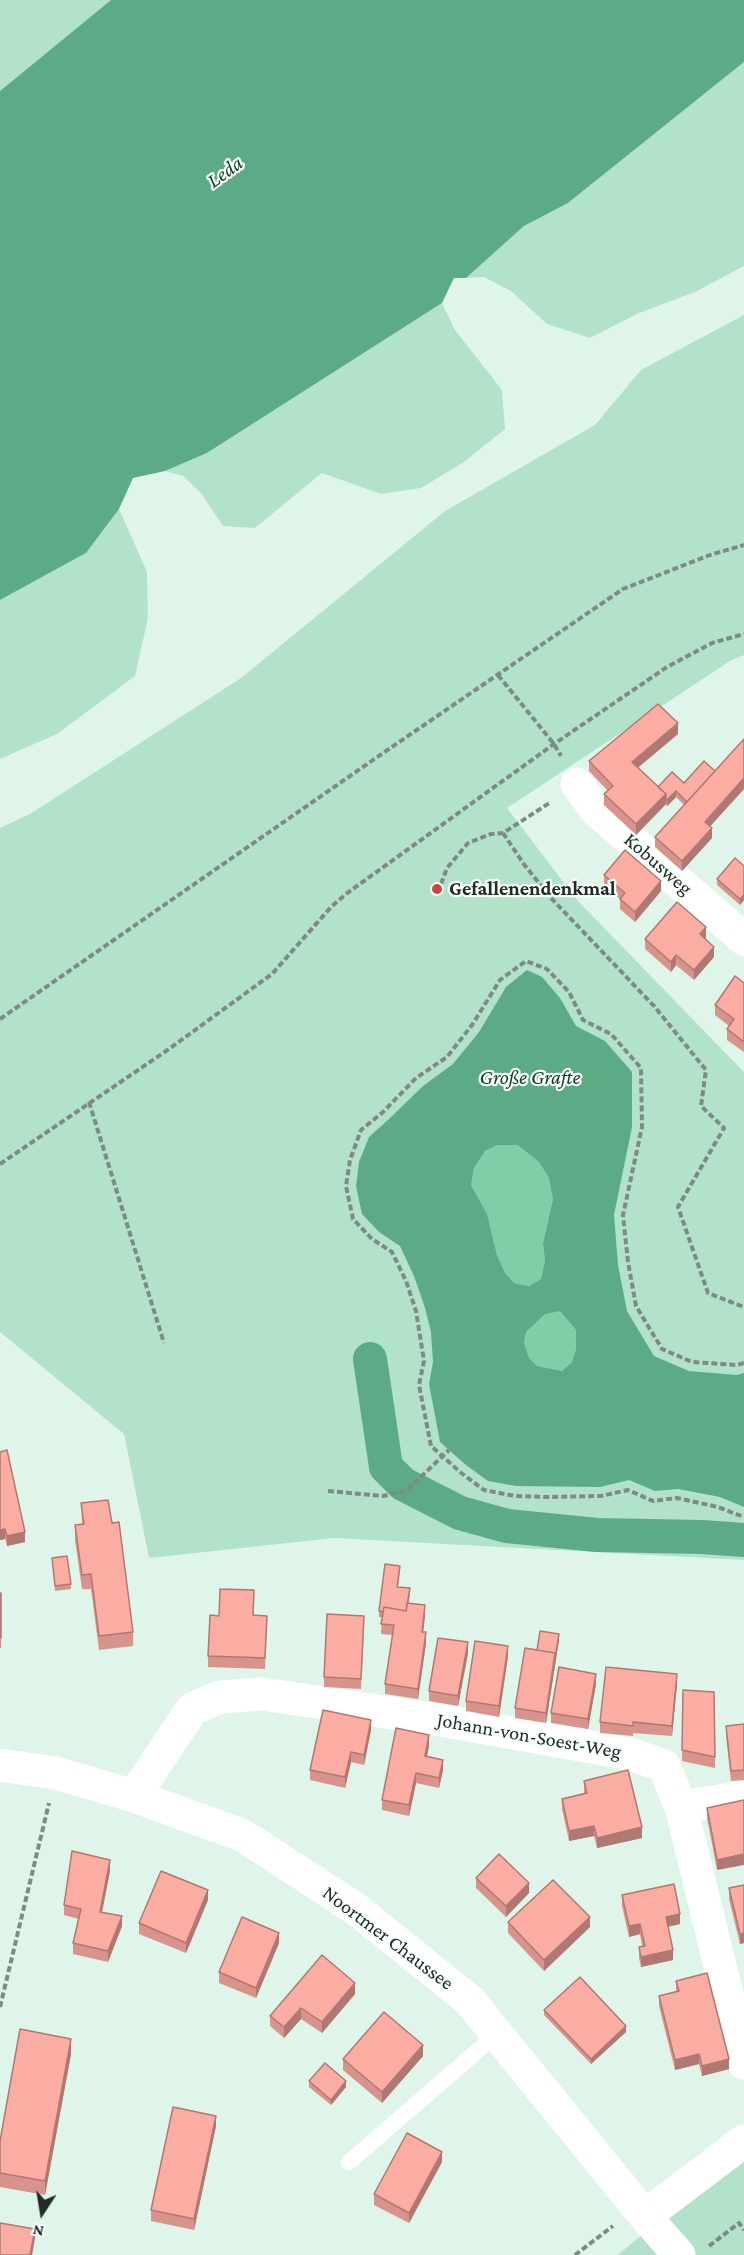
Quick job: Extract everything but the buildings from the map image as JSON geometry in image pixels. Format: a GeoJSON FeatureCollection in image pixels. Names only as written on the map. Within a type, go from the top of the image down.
{"type":"FeatureCollection","features":[{"type":"Feature","properties":{"kind":"street","name":"Kobusweg"},"geometry":{"type":"LineString","coordinates":[[577,784],[596,810],[744,939]]}},
{"type":"Feature","properties":{"kind":"street","name":"Johann-von-Soest-Weg"},"geometry":{"type":"LineString","coordinates":[[134,1796],[192,1709],[220,1697],[262,1694],[446,1721],[631,1754],[664,1766],[681,1807],[744,2063]]}},
{"type":"Feature","properties":{"kind":"street","name":"Noortmer Chaussee"},"geometry":{"type":"LineString","coordinates":[[0,1765],[56,1773],[134,1796],[242,1835],[356,1909],[469,2001],[641,2212],[692,2252]]}},
{"type":"Feature","properties":{"kind":"street"},"geometry":{"type":"LineString","coordinates":[[681,1807],[744,1797]]}},
{"type":"Feature","properties":{"kind":"street"},"geometry":{"type":"LineString","coordinates":[[641,2212],[744,2140]]}},
{"type":"Feature","properties":{"kind":"lane"},"geometry":{"type":"LineString","coordinates":[[349,2162],[497,2034]]}},
{"type":"Feature","properties":{"kind":"path"},"geometry":{"type":"LineString","coordinates":[[0,1020],[623,589],[710,555],[744,545]]}},
{"type":"Feature","properties":{"kind":"path"},"geometry":{"type":"LineString","coordinates":[[0,1164],[169,1049],[272,974],[346,894],[554,744],[667,667],[712,643],[744,634]]}},
{"type":"Feature","properties":{"kind":"path"},"geometry":{"type":"LineString","coordinates":[[498,675],[554,744]]}},
{"type":"Feature","properties":{"kind":"path"},"geometry":{"type":"LineString","coordinates":[[441,884],[447,868],[468,843],[491,834],[503,833],[577,784]]}},
{"type":"Feature","properties":{"kind":"path"},"geometry":{"type":"LineString","coordinates":[[503,833],[550,897],[654,1006],[706,1070],[701,1106],[724,1128],[678,1207],[708,1293],[744,1307]]}},
{"type":"Feature","properties":{"kind":"path"},"geometry":{"type":"LineString","coordinates":[[744,1364],[692,1362],[662,1349],[636,1306],[623,1215],[642,1127],[641,1068],[611,1034],[583,1020],[568,992],[547,969],[526,960],[500,980],[472,1025],[447,1057],[416,1078],[362,1130],[350,1160],[346,1186],[353,1219],[372,1239],[392,1252],[406,1281],[416,1311],[424,1361],[418,1385],[431,1446],[484,1490],[515,1496],[601,1496],[628,1490],[653,1501],[677,1498],[718,1507],[744,1517]]}},
{"type":"Feature","properties":{"kind":"path"},"geometry":{"type":"LineString","coordinates":[[89,1102],[164,1343]]}},
{"type":"Feature","properties":{"kind":"path"},"geometry":{"type":"LineString","coordinates":[[328,1491],[383,1496],[406,1491],[449,1450]]}},
{"type":"Feature","properties":{"kind":"path"},"geometry":{"type":"LineString","coordinates":[[0,2007],[56,1773]]}},
{"type":"Feature","properties":{"kind":"path"},"geometry":{"type":"LineString","coordinates":[[575,2255],[641,2212]]}},
{"type":"Feature","properties":{"kind":"path"},"geometry":{"type":"LineString","coordinates":[[692,2252],[739,2223],[744,2230]]}},
{"type":"Feature","properties":{"kind":"shaded area"},"geometry":{"type":"Polygon","coordinates":[[[0,0],[111,0],[0,91],[0,0]]]}},
{"type":"Feature","properties":{"kind":"shaded area"},"geometry":{"type":"Polygon","coordinates":[[[744,62],[744,266],[695,292],[637,314],[590,338],[547,324],[511,291],[484,277],[466,278],[524,226],[568,203],[744,62]]]}},
{"type":"Feature","properties":{"kind":"shaded area"},"geometry":{"type":"Polygon","coordinates":[[[442,303],[455,330],[502,390],[505,429],[464,462],[421,488],[381,494],[322,473],[255,528],[223,526],[201,493],[183,476],[165,471],[207,453],[442,303]]]}},
{"type":"Feature","properties":{"kind":"shaded area"},"geometry":{"type":"Polygon","coordinates":[[[744,315],[744,655],[730,661],[507,808],[577,900],[744,1072],[744,1560],[334,1538],[149,1558],[124,1434],[0,1332],[0,828],[30,814],[241,678],[445,511],[595,425],[641,370],[744,315]]]}},
{"type":"Feature","properties":{"kind":"shaded area"},"geometry":{"type":"Polygon","coordinates":[[[119,509],[147,572],[148,618],[135,676],[57,734],[0,759],[0,600],[86,553],[119,509]]]}},
{"type":"Feature","properties":{"kind":"shaded area"},"geometry":{"type":"Polygon","coordinates":[[[497,1145],[516,1145],[539,1162],[549,1178],[553,1199],[543,1242],[545,1261],[541,1279],[529,1286],[514,1283],[505,1273],[497,1255],[487,1214],[471,1185],[474,1168],[485,1151],[497,1145]]]}},
{"type":"Feature","properties":{"kind":"shaded area"},"geometry":{"type":"Polygon","coordinates":[[[560,1311],[576,1330],[576,1349],[572,1362],[562,1371],[537,1366],[529,1358],[524,1343],[526,1332],[545,1313],[560,1311]]]}},
{"type":"Feature","properties":{"kind":"shaded area"},"geometry":{"type":"Polygon","coordinates":[[[744,2151],[744,2255],[617,2255],[621,2252],[744,2151]]]}},
{"type":"Feature","properties":{"kind":"water","name":"Leda"},"geometry":{"type":"Polygon","coordinates":[[[111,0],[744,0],[744,62],[568,203],[524,226],[466,278],[454,278],[442,303],[207,453],[165,471],[133,478],[119,509],[86,553],[0,600],[0,91],[111,0]]]}},
{"type":"Feature","properties":{"kind":"water","name":"Große Grafte"},"geometry":{"type":"Polygon","coordinates":[[[527,970],[542,977],[560,998],[576,1026],[605,1041],[632,1072],[632,1127],[614,1215],[618,1265],[627,1311],[654,1356],[689,1371],[737,1375],[744,1373],[744,1507],[720,1497],[678,1489],[655,1491],[629,1480],[600,1487],[516,1486],[488,1481],[440,1442],[429,1384],[433,1362],[431,1332],[425,1308],[400,1246],[379,1232],[362,1214],[356,1186],[359,1162],[369,1137],[423,1086],[453,1064],[479,1032],[506,987],[527,970]],[[497,1145],[485,1151],[474,1168],[471,1185],[487,1214],[497,1255],[505,1273],[514,1283],[529,1286],[541,1279],[545,1261],[543,1243],[553,1199],[549,1178],[539,1162],[517,1145],[497,1145]],[[560,1311],[545,1314],[526,1332],[524,1343],[529,1358],[537,1366],[562,1371],[572,1362],[576,1349],[576,1330],[560,1311]]]}},
{"type":"Feature","properties":{"kind":"waterway"},"geometry":{"type":"LineString","coordinates":[[370,1359],[386,1467],[403,1484],[460,1513],[507,1526],[597,1535],[744,1540]]}},
{"type":"Feature","properties":{"kind":"place","name":"Gefallenendenkmal"},"geometry":{"type":"Point","coordinates":[437,889]}}]}
